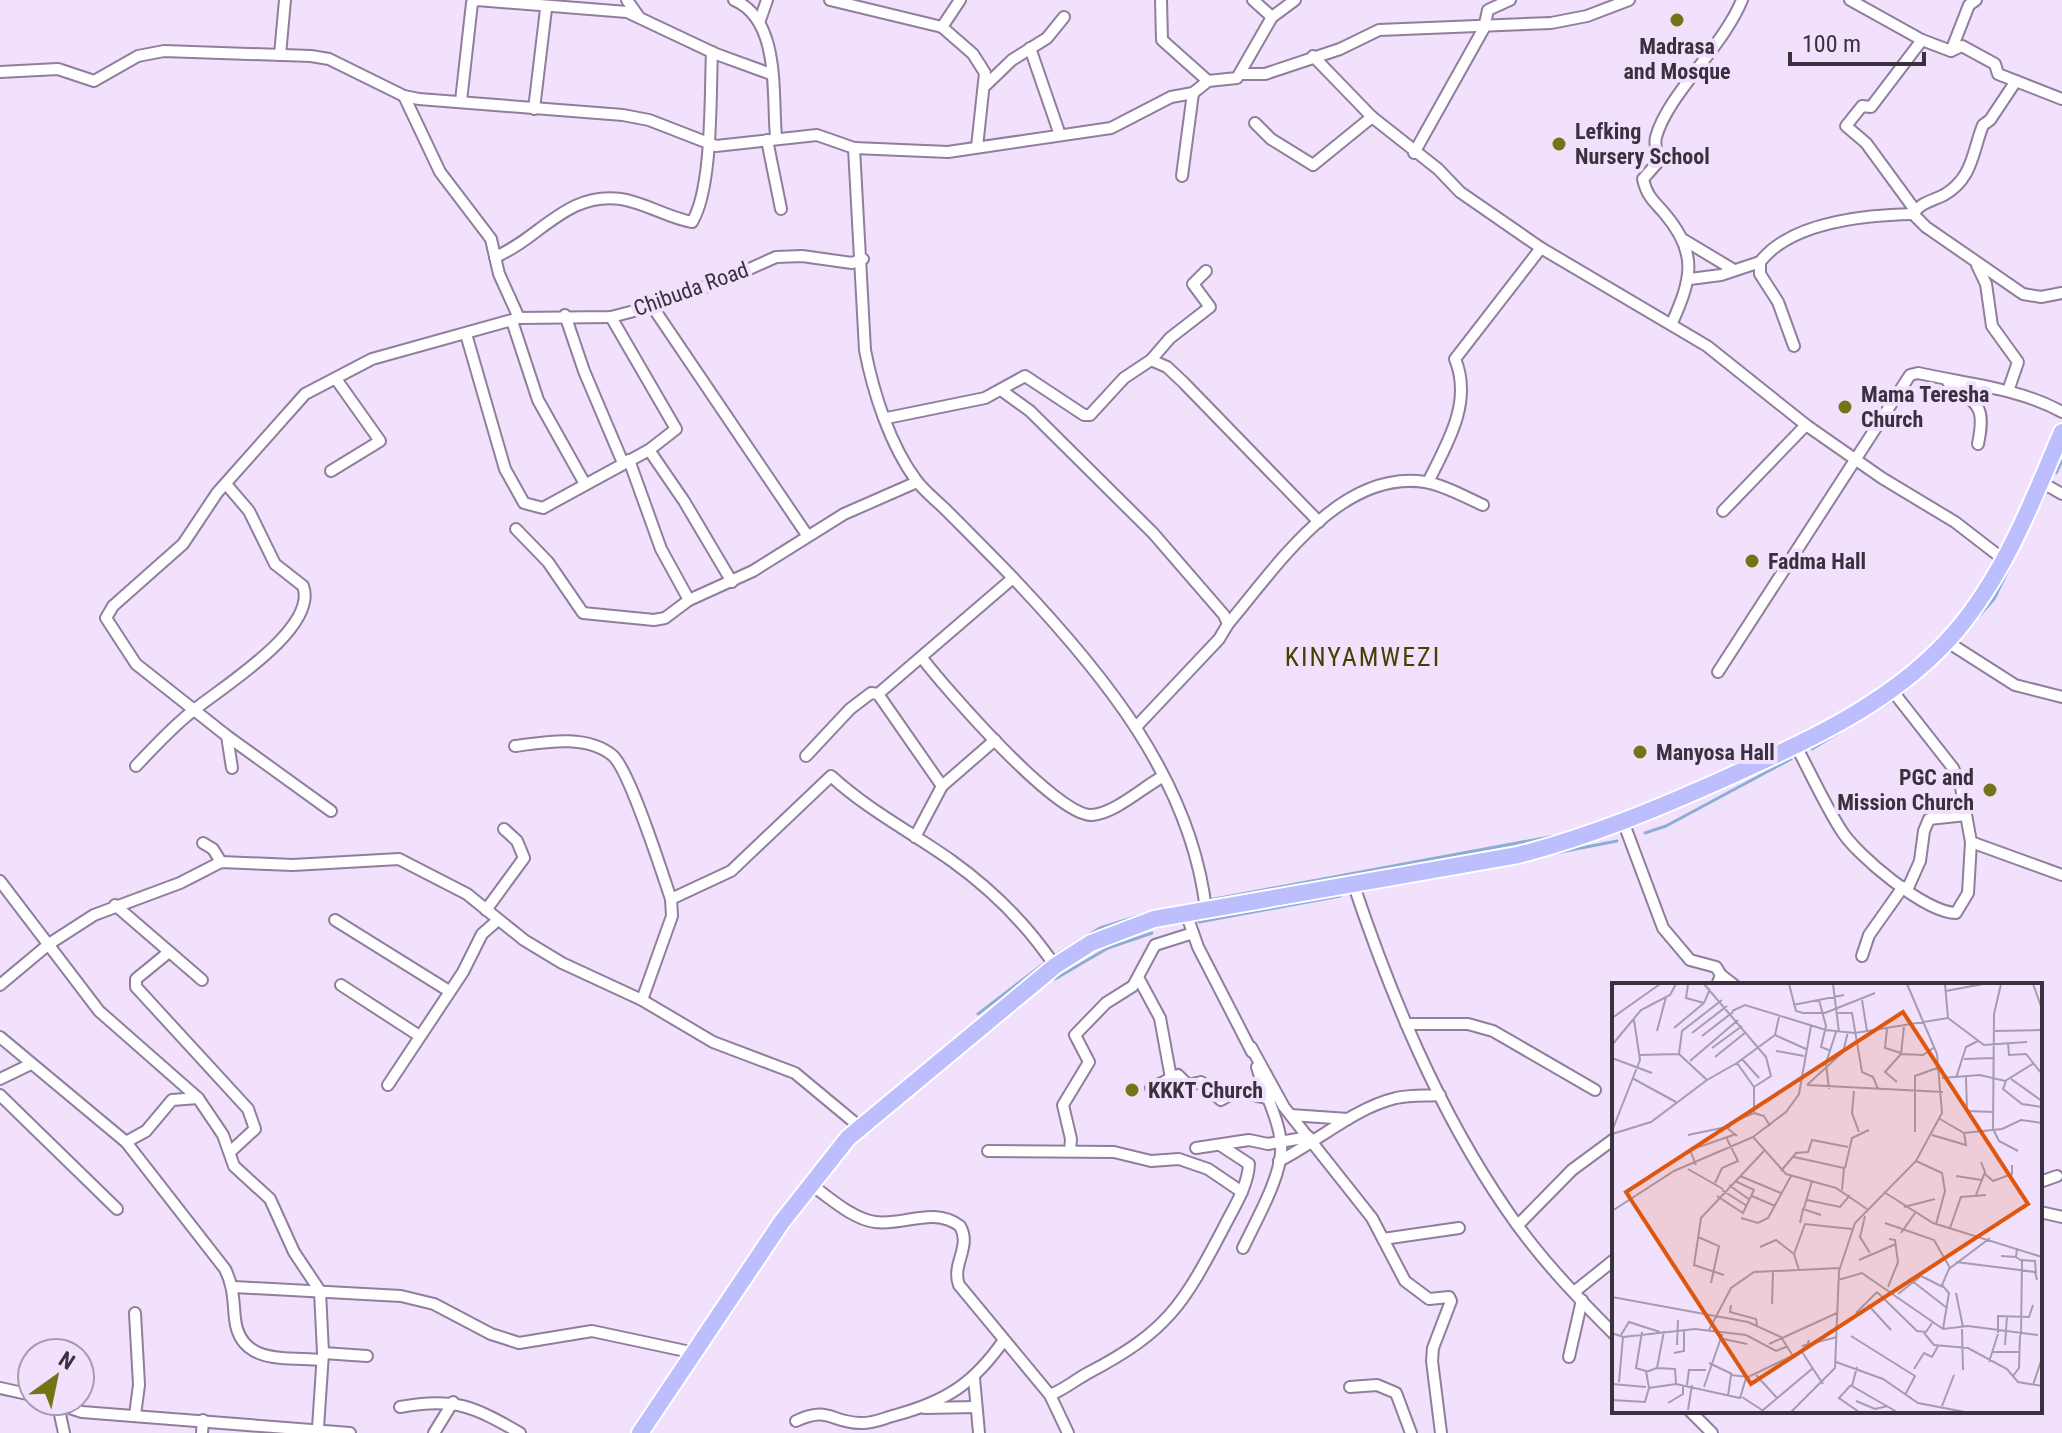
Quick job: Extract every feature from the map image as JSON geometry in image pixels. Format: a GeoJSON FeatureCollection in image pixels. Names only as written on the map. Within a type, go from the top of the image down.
{"type":"FeatureCollection","features":[{"type":"Feature","properties":{"kind":"main road"},"geometry":{"type":"LineString","coordinates":[[640,1433],[810,1184],[860,1127],[1055,966],[1124,929],[1186,913],[1518,855],[1624,824],[1796,746],[1891,689],[1946,641],[1975,606],[2003,559],[2062,432]]}},
{"type":"Feature","properties":{"kind":"street"},"geometry":{"type":"LineString","coordinates":[[280,55],[285,0]]}},
{"type":"Feature","properties":{"kind":"street"},"geometry":{"type":"LineString","coordinates":[[461,101],[472,3],[482,0],[546,9],[627,12],[712,52],[771,74]]}},
{"type":"Feature","properties":{"kind":"street"},"geometry":{"type":"LineString","coordinates":[[627,0],[639,17]]}},
{"type":"Feature","properties":{"kind":"street"},"geometry":{"type":"LineString","coordinates":[[734,0],[747,6],[760,20]]}},
{"type":"Feature","properties":{"kind":"street"},"geometry":{"type":"LineString","coordinates":[[767,0],[760,20],[771,74],[772,139],[781,209]]}},
{"type":"Feature","properties":{"kind":"street"},"geometry":{"type":"LineString","coordinates":[[830,0],[942,27],[973,54],[985,73],[986,85],[977,147]]}},
{"type":"Feature","properties":{"kind":"street"},"geometry":{"type":"LineString","coordinates":[[942,27],[960,0]]}},
{"type":"Feature","properties":{"kind":"street"},"geometry":{"type":"LineString","coordinates":[[1161,0],[1162,40],[1208,81]]}},
{"type":"Feature","properties":{"kind":"street"},"geometry":{"type":"LineString","coordinates":[[1253,0],[1272,17]]}},
{"type":"Feature","properties":{"kind":"street"},"geometry":{"type":"LineString","coordinates":[[1242,74],[1272,17],[1295,0]]}},
{"type":"Feature","properties":{"kind":"street"},"geometry":{"type":"LineString","coordinates":[[1414,153],[1484,28],[1488,10],[1510,0]]}},
{"type":"Feature","properties":{"kind":"street"},"geometry":{"type":"LineString","coordinates":[[0,72],[58,69],[94,81],[126,61],[147,54],[321,57],[404,96],[649,120],[709,144],[732,146],[817,135],[854,148],[939,152],[1111,128],[1171,97],[1193,93],[1208,81],[1232,80],[1242,74],[1265,74],[1340,49],[1379,30],[1484,28],[1587,16],[1629,0]]}},
{"type":"Feature","properties":{"kind":"street"},"geometry":{"type":"LineString","coordinates":[[1734,270],[1684,240],[1647,196],[1643,179],[1658,162],[1656,139],[1668,113],[1733,22],[1742,0]]}},
{"type":"Feature","properties":{"kind":"street"},"geometry":{"type":"LineString","coordinates":[[1851,0],[1922,40],[1951,51],[1962,46],[1995,64],[1998,74],[2062,99]]}},
{"type":"Feature","properties":{"kind":"street"},"geometry":{"type":"LineString","coordinates":[[1951,51],[1969,5],[1976,0]]}},
{"type":"Feature","properties":{"kind":"street"},"geometry":{"type":"LineString","coordinates":[[534,109],[546,9]]}},
{"type":"Feature","properties":{"kind":"street"},"geometry":{"type":"LineString","coordinates":[[986,85],[992,76],[1047,38],[1064,17]]}},
{"type":"Feature","properties":{"kind":"street"},"geometry":{"type":"LineString","coordinates":[[1922,40],[1871,107],[1862,106],[1846,126],[1866,143],[1926,227],[2023,294],[2041,297],[2062,293]]}},
{"type":"Feature","properties":{"kind":"street"},"geometry":{"type":"LineString","coordinates":[[1030,48],[1060,135]]}},
{"type":"Feature","properties":{"kind":"street"},"geometry":{"type":"LineString","coordinates":[[495,257],[511,251],[566,209],[585,201],[617,198],[641,203],[692,222],[698,207],[709,144],[712,52]]}},
{"type":"Feature","properties":{"kind":"street"},"geometry":{"type":"LineString","coordinates":[[1313,56],[1372,117],[1438,169],[1460,192],[1541,248],[1672,323],[1766,389],[1806,425],[1855,460],[1955,522],[2003,559]]}},
{"type":"Feature","properties":{"kind":"street"},"geometry":{"type":"LineString","coordinates":[[1690,279],[1760,262],[1776,247],[1812,227],[1914,212],[1949,192],[1969,171],[1983,125],[2016,81]]}},
{"type":"Feature","properties":{"kind":"street"},"geometry":{"type":"LineString","coordinates":[[1182,176],[1193,93]]}},
{"type":"Feature","properties":{"kind":"street"},"geometry":{"type":"LineString","coordinates":[[404,96],[440,172],[491,239],[538,400],[585,484]]}},
{"type":"Feature","properties":{"kind":"street"},"geometry":{"type":"LineString","coordinates":[[1255,123],[1271,139],[1313,165],[1372,117]]}},
{"type":"Feature","properties":{"kind":"street"},"geometry":{"type":"LineString","coordinates":[[854,148],[863,259],[861,288],[865,350],[901,456],[917,482],[1013,578],[1084,654],[1117,696],[1162,777],[1201,866],[1206,910]]}},
{"type":"Feature","properties":{"kind":"street"},"geometry":{"type":"LineString","coordinates":[[1672,323],[1690,279],[1684,240]]}},
{"type":"Feature","properties":{"kind":"street"},"geometry":{"type":"LineString","coordinates":[[1428,482],[1461,405],[1461,374],[1455,359],[1541,248]]}},
{"type":"Feature","properties":{"kind":"street","name":"Chibuda Road"},"geometry":{"type":"LineString","coordinates":[[194,709],[136,664],[106,618],[108,611],[183,544],[226,484],[305,394],[386,353],[516,319],[565,315],[611,317],[720,282],[776,257],[802,256],[852,263],[863,259]]}},
{"type":"Feature","properties":{"kind":"street"},"geometry":{"type":"LineString","coordinates":[[1973,260],[1986,284],[1992,326],[2018,362],[2008,391]]}},
{"type":"Feature","properties":{"kind":"street"},"geometry":{"type":"LineString","coordinates":[[1760,262],[1760,274],[1778,302],[1794,346]]}},
{"type":"Feature","properties":{"kind":"street"},"geometry":{"type":"LineString","coordinates":[[887,418],[985,398],[1017,377],[1025,376],[1084,415],[1090,415],[1124,378],[1151,360],[1170,338],[1210,307],[1193,284],[1206,271]]}},
{"type":"Feature","properties":{"kind":"street"},"geometry":{"type":"LineString","coordinates":[[652,306],[807,535]]}},
{"type":"Feature","properties":{"kind":"street"},"geometry":{"type":"LineString","coordinates":[[565,315],[589,383],[655,534],[689,600]]}},
{"type":"Feature","properties":{"kind":"street"},"geometry":{"type":"LineString","coordinates":[[466,334],[486,411],[517,496],[533,508],[543,508],[649,450],[673,433],[675,424],[611,317]]}},
{"type":"Feature","properties":{"kind":"street"},"geometry":{"type":"LineString","coordinates":[[1151,360],[1167,367],[1183,382],[1319,522]]}},
{"type":"Feature","properties":{"kind":"street"},"geometry":{"type":"LineString","coordinates":[[1718,672],[1910,375],[1918,373],[2031,395],[2062,412]]}},
{"type":"Feature","properties":{"kind":"street"},"geometry":{"type":"LineString","coordinates":[[331,471],[380,441],[336,379]]}},
{"type":"Feature","properties":{"kind":"street"},"geometry":{"type":"LineString","coordinates":[[1945,380],[1981,411],[1984,417],[1978,444]]}},
{"type":"Feature","properties":{"kind":"street"},"geometry":{"type":"LineString","coordinates":[[1001,390],[1030,411],[1153,533],[1190,572],[1228,624]]}},
{"type":"Feature","properties":{"kind":"street"},"geometry":{"type":"LineString","coordinates":[[1723,511],[1806,425]]}},
{"type":"Feature","properties":{"kind":"street"},"geometry":{"type":"LineString","coordinates":[[649,450],[684,501],[732,582]]}},
{"type":"Feature","properties":{"kind":"street"},"geometry":{"type":"LineString","coordinates":[[1136,727],[1190,673],[1274,567],[1319,522],[1366,490],[1408,481],[1428,482],[1483,505]]}},
{"type":"Feature","properties":{"kind":"street"},"geometry":{"type":"LineString","coordinates":[[516,529],[548,562],[583,613],[654,620],[672,614],[689,600],[732,582],[844,514],[917,482]]}},
{"type":"Feature","properties":{"kind":"street"},"geometry":{"type":"LineString","coordinates":[[2041,482],[2062,494]]}},
{"type":"Feature","properties":{"kind":"street"},"geometry":{"type":"LineString","coordinates":[[136,766],[194,709],[270,650],[297,617],[306,594],[299,581],[275,564],[249,511],[226,484]]}},
{"type":"Feature","properties":{"kind":"street"},"geometry":{"type":"LineString","coordinates":[[806,756],[866,695],[878,694],[1013,578]]}},
{"type":"Feature","properties":{"kind":"street"},"geometry":{"type":"LineString","coordinates":[[1946,641],[2015,685],[2062,697]]}},
{"type":"Feature","properties":{"kind":"street"},"geometry":{"type":"LineString","coordinates":[[922,658],[995,740],[1055,798],[1080,813],[1096,814],[1162,777]]}},
{"type":"Feature","properties":{"kind":"street"},"geometry":{"type":"LineString","coordinates":[[1796,746],[1842,832],[1905,889],[1944,912],[1956,913],[1968,893],[1971,842],[1961,787],[1953,768],[1891,689]]}},
{"type":"Feature","properties":{"kind":"street"},"geometry":{"type":"LineString","coordinates":[[878,694],[942,786]]}},
{"type":"Feature","properties":{"kind":"street"},"geometry":{"type":"LineString","coordinates":[[194,709],[331,811]]}},
{"type":"Feature","properties":{"kind":"street"},"geometry":{"type":"LineString","coordinates":[[227,736],[232,768]]}},
{"type":"Feature","properties":{"kind":"street"},"geometry":{"type":"LineString","coordinates":[[915,837],[942,786],[995,740]]}},
{"type":"Feature","properties":{"kind":"street"},"geometry":{"type":"LineString","coordinates":[[515,746],[579,743],[612,755],[620,764],[671,899],[672,916],[642,1000]]}},
{"type":"Feature","properties":{"kind":"street"},"geometry":{"type":"LineString","coordinates":[[671,899],[731,871],[831,776],[859,801],[953,861],[1030,932],[1055,966]]}},
{"type":"Feature","properties":{"kind":"street"},"geometry":{"type":"LineString","coordinates":[[1862,956],[1869,935],[1905,889],[1920,861],[1929,819],[1966,815]]}},
{"type":"Feature","properties":{"kind":"street"},"geometry":{"type":"LineString","coordinates":[[1624,824],[1663,928],[1690,960],[1711,964],[1719,980]]}},
{"type":"Feature","properties":{"kind":"street"},"geometry":{"type":"LineString","coordinates":[[486,910],[524,858],[517,841],[504,829]]}},
{"type":"Feature","properties":{"kind":"street"},"geometry":{"type":"LineString","coordinates":[[1971,842],[2062,875]]}},
{"type":"Feature","properties":{"kind":"street"},"geometry":{"type":"LineString","coordinates":[[203,843],[213,849],[221,862]]}},
{"type":"Feature","properties":{"kind":"street"},"geometry":{"type":"LineString","coordinates":[[0,985],[49,944],[115,905],[180,883],[221,862],[307,865],[399,859],[434,874],[562,963],[642,1000],[713,1042],[795,1073],[860,1127]]}},
{"type":"Feature","properties":{"kind":"street"},"geometry":{"type":"LineString","coordinates":[[0,881],[99,1011],[198,1098],[230,1152],[238,1172],[270,1199],[290,1244],[320,1291],[322,1356],[318,1428]]}},
{"type":"Feature","properties":{"kind":"street"},"geometry":{"type":"LineString","coordinates":[[1353,883],[1383,971],[1440,1095],[1518,1225],[1612,1332]]}},
{"type":"Feature","properties":{"kind":"street"},"geometry":{"type":"LineString","coordinates":[[115,905],[202,980]]}},
{"type":"Feature","properties":{"kind":"street"},"geometry":{"type":"LineString","coordinates":[[1186,913],[1193,933],[1251,1047],[1287,1111],[1372,1218],[1397,1270],[1412,1288],[1429,1299],[1449,1297],[1451,1301],[1433,1348],[1432,1361],[1441,1433]]}},
{"type":"Feature","properties":{"kind":"street"},"geometry":{"type":"LineString","coordinates":[[335,920],[449,991]]}},
{"type":"Feature","properties":{"kind":"street"},"geometry":{"type":"LineString","coordinates":[[388,1085],[482,934],[498,920]]}},
{"type":"Feature","properties":{"kind":"street"},"geometry":{"type":"LineString","coordinates":[[1070,1151],[1071,1139],[1063,1105],[1089,1062],[1075,1035],[1106,1003],[1139,979],[1155,945],[1193,933]]}},
{"type":"Feature","properties":{"kind":"street"},"geometry":{"type":"LineString","coordinates":[[169,952],[136,979],[136,987],[248,1109],[255,1129],[230,1152]]}},
{"type":"Feature","properties":{"kind":"street"},"geometry":{"type":"LineString","coordinates":[[1139,979],[1160,1018],[1171,1078]]}},
{"type":"Feature","properties":{"kind":"street"},"geometry":{"type":"LineString","coordinates":[[341,985],[418,1035]]}},
{"type":"Feature","properties":{"kind":"street"},"geometry":{"type":"LineString","coordinates":[[1406,1024],[1468,1024],[1493,1031],[1595,1090]]}},
{"type":"Feature","properties":{"kind":"street"},"geometry":{"type":"LineString","coordinates":[[0,1037],[126,1142],[225,1269],[234,1287],[237,1337],[242,1345],[271,1355],[367,1356]]}},
{"type":"Feature","properties":{"kind":"street"},"geometry":{"type":"LineString","coordinates":[[1243,1248],[1279,1161],[1281,1139],[1251,1047]]}},
{"type":"Feature","properties":{"kind":"street"},"geometry":{"type":"LineString","coordinates":[[0,1079],[31,1064]]}},
{"type":"Feature","properties":{"kind":"street"},"geometry":{"type":"LineString","coordinates":[[1151,1088],[1182,1076],[1188,1085],[1201,1082],[1221,1100],[1237,1091],[1265,1097],[1287,1111],[1348,1119]]}},
{"type":"Feature","properties":{"kind":"street"},"geometry":{"type":"LineString","coordinates":[[0,1095],[117,1209]]}},
{"type":"Feature","properties":{"kind":"street"},"geometry":{"type":"LineString","coordinates":[[1279,1161],[1348,1119],[1396,1098],[1440,1095]]}},
{"type":"Feature","properties":{"kind":"street"},"geometry":{"type":"LineString","coordinates":[[126,1142],[146,1131],[172,1100],[198,1098]]}},
{"type":"Feature","properties":{"kind":"street"},"geometry":{"type":"LineString","coordinates":[[1196,1148],[1249,1140],[1268,1144],[1281,1139],[1312,1140]]}},
{"type":"Feature","properties":{"kind":"street"},"geometry":{"type":"LineString","coordinates":[[1518,1225],[1572,1170],[1612,1140]]}},
{"type":"Feature","properties":{"kind":"street"},"geometry":{"type":"LineString","coordinates":[[1050,1395],[1111,1363],[1163,1326],[1191,1288],[1242,1192],[1249,1164],[1220,1145]]}},
{"type":"Feature","properties":{"kind":"street"},"geometry":{"type":"LineString","coordinates":[[988,1151],[1024,1154],[1125,1152],[1151,1161],[1189,1161],[1242,1192]]}},
{"type":"Feature","properties":{"kind":"street"},"geometry":{"type":"LineString","coordinates":[[2042,1181],[2057,1176]]}},
{"type":"Feature","properties":{"kind":"street"},"geometry":{"type":"LineString","coordinates":[[810,1184],[868,1220],[892,1222],[943,1216],[960,1226],[965,1244],[956,1277],[1050,1395],[1068,1433]]}},
{"type":"Feature","properties":{"kind":"street"},"geometry":{"type":"LineString","coordinates":[[2042,1212],[2062,1217]]}},
{"type":"Feature","properties":{"kind":"street"},"geometry":{"type":"LineString","coordinates":[[1383,1239],[1459,1228]]}},
{"type":"Feature","properties":{"kind":"street"},"geometry":{"type":"LineString","coordinates":[[1569,1357],[1578,1296],[1612,1262]]}},
{"type":"Feature","properties":{"kind":"street"},"geometry":{"type":"LineString","coordinates":[[234,1287],[401,1296],[426,1302],[491,1334],[519,1343],[592,1331],[695,1353]]}},
{"type":"Feature","properties":{"kind":"street"},"geometry":{"type":"LineString","coordinates":[[135,1313],[139,1385],[135,1415]]}},
{"type":"Feature","properties":{"kind":"street"},"geometry":{"type":"LineString","coordinates":[[923,1408],[974,1378],[1004,1340]]}},
{"type":"Feature","properties":{"kind":"street"},"geometry":{"type":"LineString","coordinates":[[0,1377],[15,1389]]}},
{"type":"Feature","properties":{"kind":"street"},"geometry":{"type":"LineString","coordinates":[[974,1378],[979,1433]]}},
{"type":"Feature","properties":{"kind":"street"},"geometry":{"type":"LineString","coordinates":[[1350,1387],[1377,1385],[1396,1393],[1411,1433]]}},
{"type":"Feature","properties":{"kind":"street"},"geometry":{"type":"LineString","coordinates":[[0,1388],[15,1389]]}},
{"type":"Feature","properties":{"kind":"street"},"geometry":{"type":"LineString","coordinates":[[434,1433],[453,1402]]}},
{"type":"Feature","properties":{"kind":"street"},"geometry":{"type":"LineString","coordinates":[[400,1407],[453,1402],[486,1414],[520,1433]]}},
{"type":"Feature","properties":{"kind":"street"},"geometry":{"type":"LineString","coordinates":[[796,1421],[819,1412],[856,1423],[923,1408],[976,1407]]}},
{"type":"Feature","properties":{"kind":"street"},"geometry":{"type":"LineString","coordinates":[[96,1413],[318,1428],[350,1433]]}},
{"type":"Feature","properties":{"kind":"street"},"geometry":{"type":"LineString","coordinates":[[1692,1413],[1712,1433]]}},
{"type":"Feature","properties":{"kind":"street"},"geometry":{"type":"LineString","coordinates":[[882,1433],[883,1419]]}},
{"type":"Feature","properties":{"kind":"street"},"geometry":{"type":"LineString","coordinates":[[202,1433],[203,1420]]}},
{"type":"Feature","properties":{"kind":"waterway"},"geometry":{"type":"LineString","coordinates":[[2056,473],[2062,461]]}},
{"type":"Feature","properties":{"kind":"waterway"},"geometry":{"type":"LineString","coordinates":[[1965,632],[1994,599],[2045,494]]}},
{"type":"Feature","properties":{"kind":"waterway"},"geometry":{"type":"LineString","coordinates":[[1940,659],[1949,651]]}},
{"type":"Feature","properties":{"kind":"waterway"},"geometry":{"type":"LineString","coordinates":[[1901,694],[1922,675]]}},
{"type":"Feature","properties":{"kind":"waterway"},"geometry":{"type":"LineString","coordinates":[[1812,749],[1891,701]]}},
{"type":"Feature","properties":{"kind":"waterway"},"geometry":{"type":"LineString","coordinates":[[1645,833],[1666,826],[1791,759]]}},
{"type":"Feature","properties":{"kind":"waterway"},"geometry":{"type":"LineString","coordinates":[[1209,900],[1555,836]]}},
{"type":"Feature","properties":{"kind":"waterway"},"geometry":{"type":"LineString","coordinates":[[1550,854],[1617,841]]}},
{"type":"Feature","properties":{"kind":"waterway"},"geometry":{"type":"LineString","coordinates":[[1367,890],[1397,884]]}},
{"type":"Feature","properties":{"kind":"waterway"},"geometry":{"type":"LineString","coordinates":[[1199,922],[1340,896]]}},
{"type":"Feature","properties":{"kind":"waterway"},"geometry":{"type":"LineString","coordinates":[[1054,956],[1100,928],[1148,913]]}},
{"type":"Feature","properties":{"kind":"waterway"},"geometry":{"type":"LineString","coordinates":[[1055,979],[1108,948],[1152,933]]}},
{"type":"Feature","properties":{"kind":"waterway"},"geometry":{"type":"LineString","coordinates":[[978,1014],[1046,962]]}},
{"type":"Feature","properties":{"kind":"place","name":"Madrasa and Mosque"},"geometry":{"type":"Point","coordinates":[1677,20]}},
{"type":"Feature","properties":{"kind":"place","name":"Lefking Nursery School"},"geometry":{"type":"Point","coordinates":[1559,144]}},
{"type":"Feature","properties":{"kind":"place","name":"Mama Teresha Church"},"geometry":{"type":"Point","coordinates":[1845,407]}},
{"type":"Feature","properties":{"kind":"place","name":"Fadma Hall"},"geometry":{"type":"Point","coordinates":[1752,561]}},
{"type":"Feature","properties":{"kind":"place","name":"Manyosa Hall"},"geometry":{"type":"Point","coordinates":[1640,752]}},
{"type":"Feature","properties":{"kind":"place","name":"PGC and Mission Church"},"geometry":{"type":"Point","coordinates":[1990,790]}},
{"type":"Feature","properties":{"kind":"place","name":"KKKT Church"},"geometry":{"type":"Point","coordinates":[1132,1090]}},
{"type":"Feature","properties":{"kind":"district","name":"KINYAMWEZI"},"geometry":{"type":"Point","coordinates":[1363,657]}}]}
